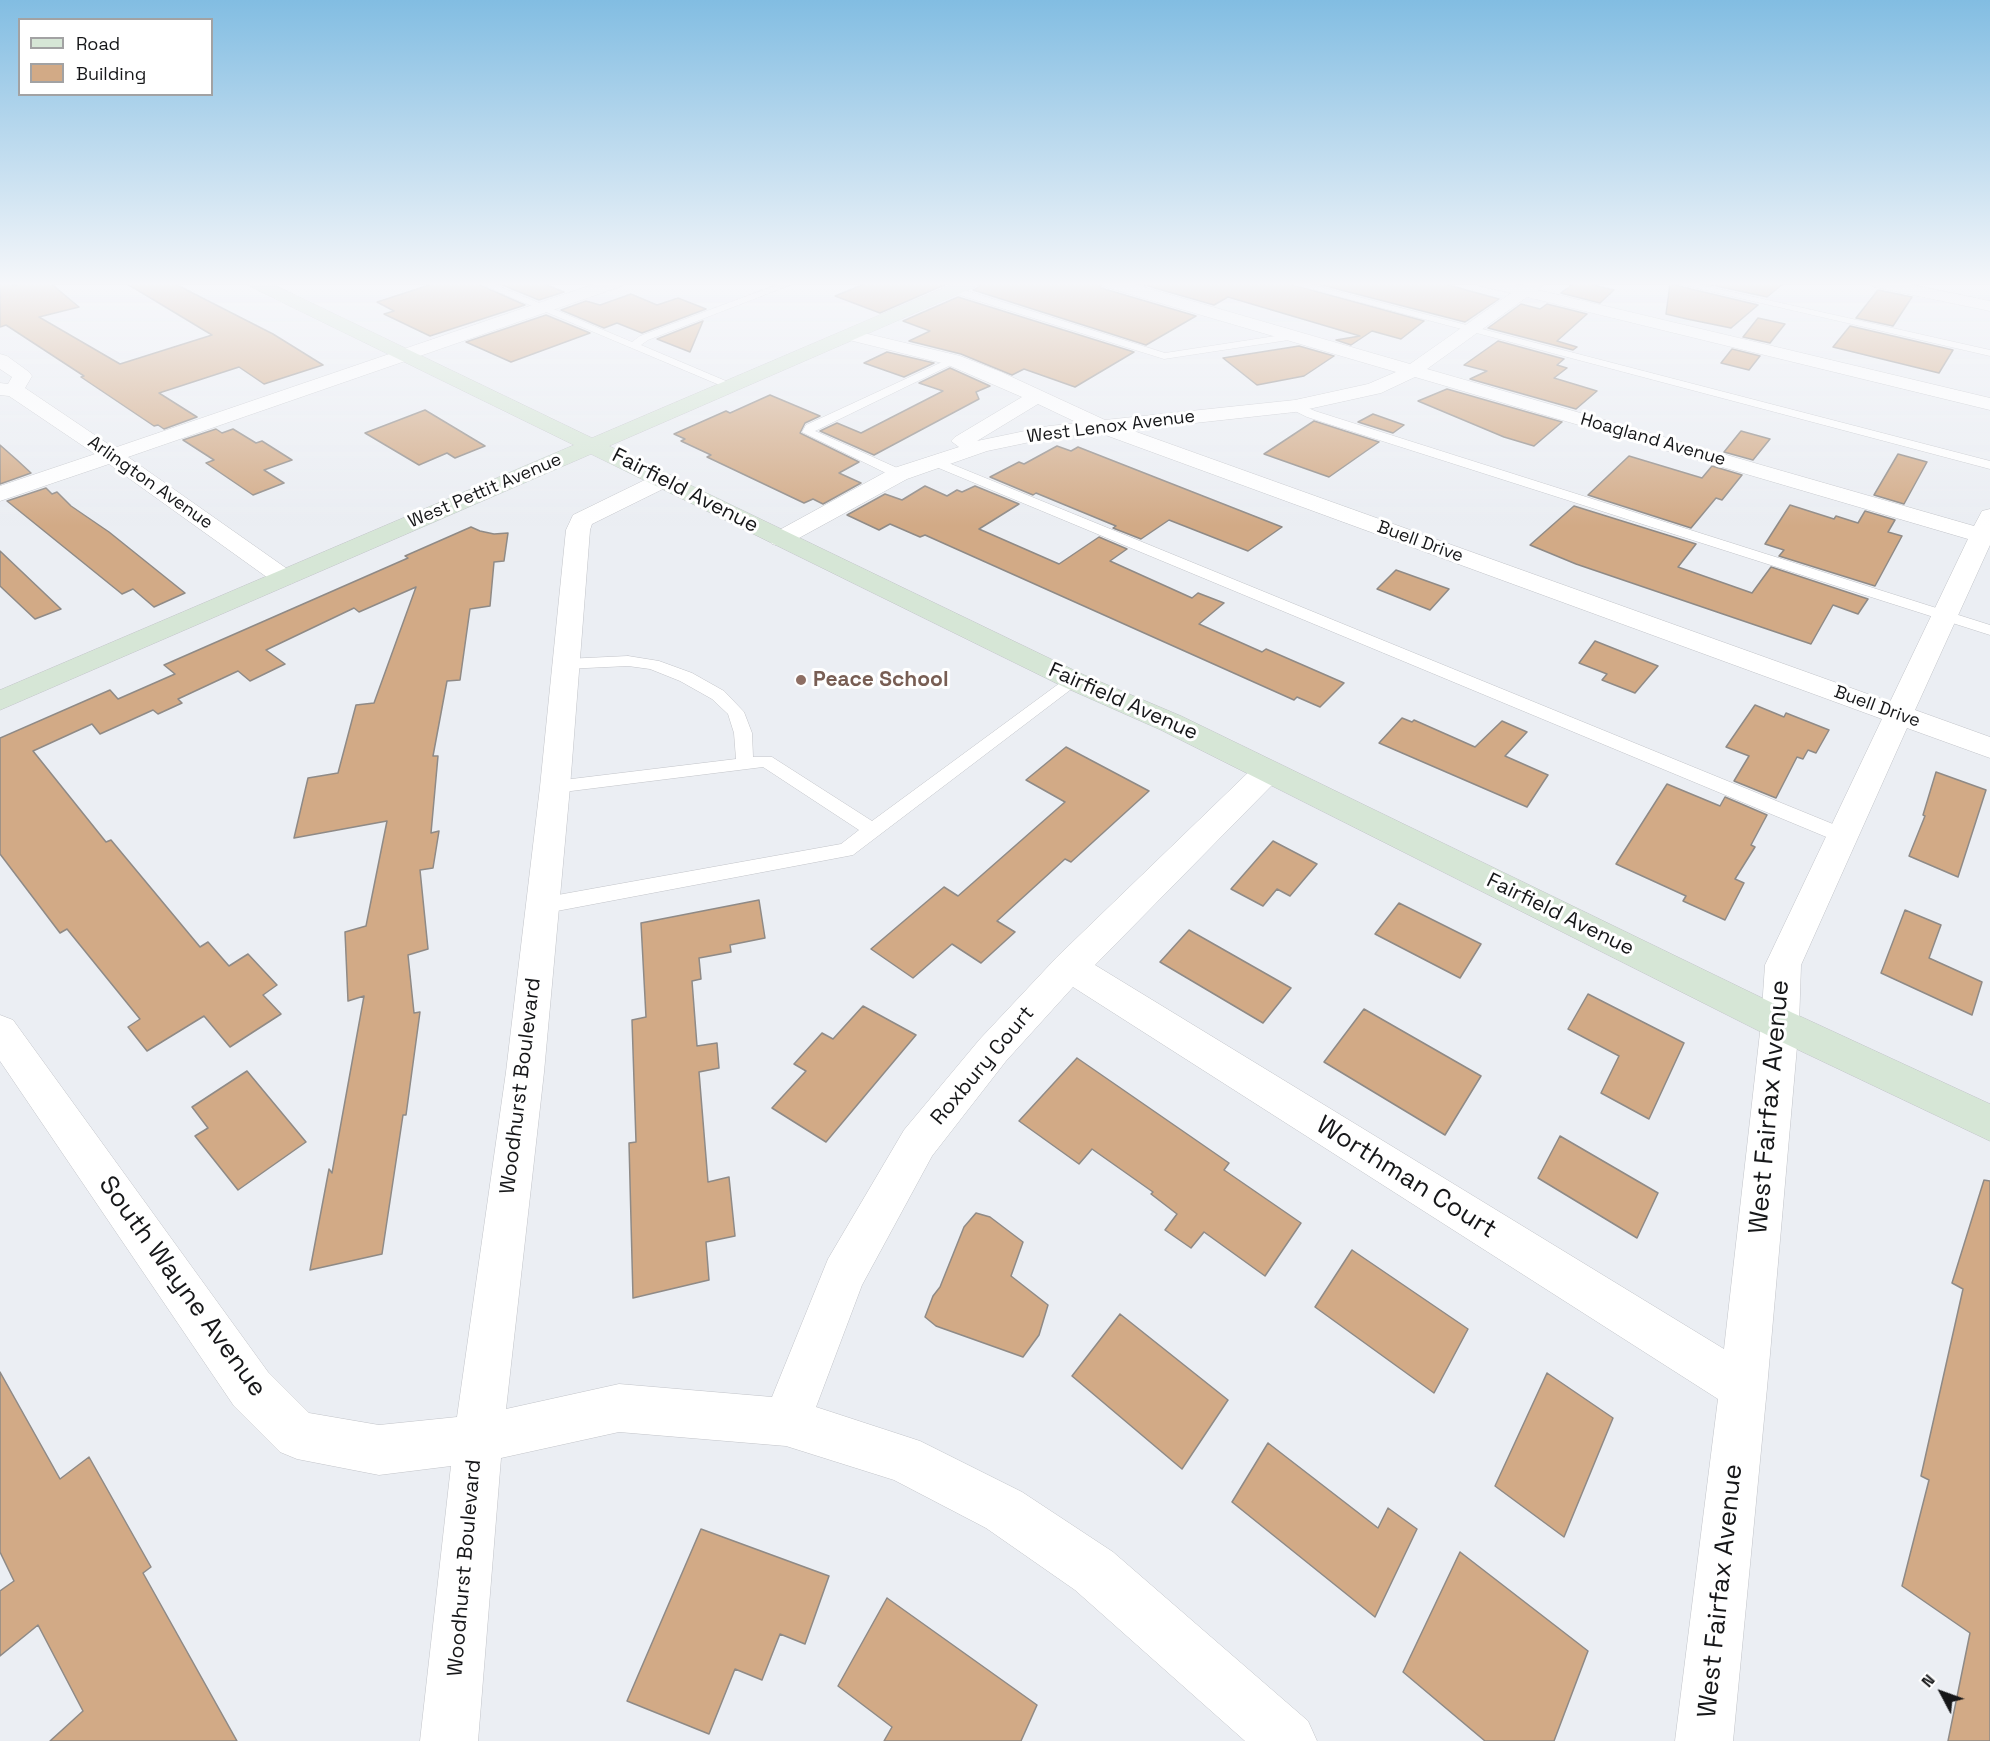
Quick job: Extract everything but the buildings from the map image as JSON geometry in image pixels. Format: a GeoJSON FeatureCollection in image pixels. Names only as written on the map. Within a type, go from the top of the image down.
{"type":"FeatureCollection","features":[{"type":"Feature","properties":{"kind":"main road","name":"Fairfield Avenue"},"geometry":{"type":"LineString","coordinates":[[424,363],[780,539],[1074,681],[1171,723],[1780,1024],[1990,1123]]}},
{"type":"Feature","properties":{"kind":"main road","name":"West Pettit Avenue"},"geometry":{"type":"LineString","coordinates":[[0,700],[782,363]]}},
{"type":"Feature","properties":{"kind":"street","name":"Arlington Avenue"},"geometry":{"type":"LineString","coordinates":[[4,363],[22,376],[7,390],[112,456],[284,578]]}},
{"type":"Feature","properties":{"kind":"street"},"geometry":{"type":"LineString","coordinates":[[0,494],[378,363]]}},
{"type":"Feature","properties":{"kind":"street","name":"Buell Drive"},"geometry":{"type":"LineString","coordinates":[[961,363],[1101,426],[1990,748]]}},
{"type":"Feature","properties":{"kind":"street","name":"Hoagland Avenue"},"geometry":{"type":"LineString","coordinates":[[1390,363],[1987,530]]}},
{"type":"Feature","properties":{"kind":"street","name":"West Lenox Avenue"},"geometry":{"type":"LineString","coordinates":[[780,539],[899,474],[982,446],[1049,432],[1295,406],[1374,389],[1423,363]]}},
{"type":"Feature","properties":{"kind":"street"},"geometry":{"type":"LineString","coordinates":[[1830,363],[1990,404]]}},
{"type":"Feature","properties":{"kind":"street"},"geometry":{"type":"LineString","coordinates":[[934,461],[943,451],[1038,396]]}},
{"type":"Feature","properties":{"kind":"street","name":"Woodhurst Boulevard"},"geometry":{"type":"LineString","coordinates":[[449,1741],[478,1439],[525,1072],[555,787],[578,530],[581,520],[663,480]]}},
{"type":"Feature","properties":{"kind":"street","name":"West Fairfax Avenue"},"geometry":{"type":"LineString","coordinates":[[1704,1741],[1743,1388],[1780,1024],[1783,965],[1987,530]]}},
{"type":"Feature","properties":{"kind":"street","name":"Roxbury Court"},"geometry":{"type":"LineString","coordinates":[[786,1422],[844,1274],[918,1143],[993,1050],[1070,967],[1268,771]]}},
{"type":"Feature","properties":{"kind":"street","name":"Worthman Court"},"geometry":{"type":"LineString","coordinates":[[1070,967],[1743,1388]]}},
{"type":"Feature","properties":{"kind":"street","name":"South Wayne Avenue"},"geometry":{"type":"LineString","coordinates":[[0,1031],[251,1389],[297,1435],[379,1450],[478,1439],[619,1408],[786,1422],[903,1458],[1004,1510],[1094,1571],[1288,1741]]}},
{"type":"Feature","properties":{"kind":"lane"},"geometry":{"type":"LineString","coordinates":[[670,363],[729,386]]}},
{"type":"Feature","properties":{"kind":"lane"},"geometry":{"type":"LineString","coordinates":[[899,474],[808,432],[810,428],[946,363]]}},
{"type":"Feature","properties":{"kind":"lane"},"geometry":{"type":"LineString","coordinates":[[1599,363],[1990,465]]}},
{"type":"Feature","properties":{"kind":"lane"},"geometry":{"type":"LineString","coordinates":[[1295,406],[1311,414],[1990,630]]}},
{"type":"Feature","properties":{"kind":"lane"},"geometry":{"type":"LineString","coordinates":[[934,461],[1843,836]]}},
{"type":"Feature","properties":{"kind":"lane"},"geometry":{"type":"LineString","coordinates":[[565,664],[628,661],[653,664],[686,677],[718,695],[736,712],[743,733],[745,763]]}},
{"type":"Feature","properties":{"kind":"lane"},"geometry":{"type":"LineString","coordinates":[[541,906],[846,850],[1074,681]]}},
{"type":"Feature","properties":{"kind":"lane"},"geometry":{"type":"LineString","coordinates":[[555,787],[766,760],[872,830]]}},
{"type":"Feature","properties":{"kind":"place","name":"Peace School"},"geometry":{"type":"Point","coordinates":[801,680]}}]}
